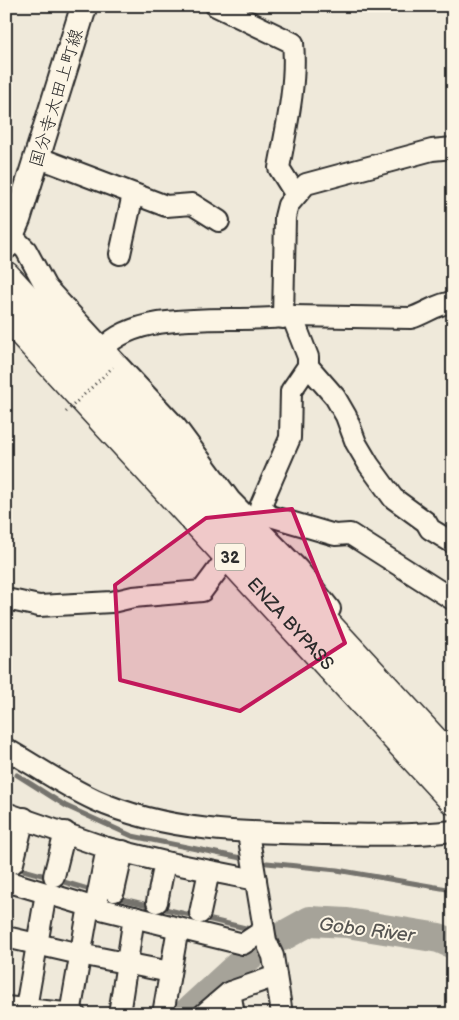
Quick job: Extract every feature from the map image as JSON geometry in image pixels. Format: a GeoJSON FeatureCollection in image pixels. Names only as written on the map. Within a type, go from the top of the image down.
{"type":"FeatureCollection","features":[{"type":"Feature","properties":{"kind":"highway","name":"ENZA BYPASS"},"geometry":{"type":"LineString","coordinates":[[6,276],[453,761]]}},
{"type":"Feature","properties":{"kind":"highway","name":"ENZA BYPASS"},"geometry":{"type":"LineString","coordinates":[[6,315],[453,800]]}},
{"type":"Feature","properties":{"kind":"main road","name":"国分寺太田上町線"},"geometry":{"type":"LineString","coordinates":[[8,240],[18,218],[84,6]]}},
{"type":"Feature","properties":{"kind":"street"},"geometry":{"type":"LineString","coordinates":[[216,6],[293,43],[294,56],[289,108],[279,168],[296,195]]}},
{"type":"Feature","properties":{"kind":"street"},"geometry":{"type":"LineString","coordinates":[[453,148],[432,150],[306,184],[288,205],[285,216],[288,317],[308,357],[308,366],[291,391],[290,438],[260,507],[270,516],[335,535],[350,534],[453,598]]}},
{"type":"Feature","properties":{"kind":"street"},"geometry":{"type":"LineString","coordinates":[[37,157],[166,206],[192,204],[219,221]]}},
{"type":"Feature","properties":{"kind":"street"},"geometry":{"type":"LineString","coordinates":[[120,254],[133,194]]}},
{"type":"Feature","properties":{"kind":"street"},"geometry":{"type":"LineString","coordinates":[[8,240],[26,250],[46,287],[176,427],[230,500],[298,569],[321,599],[453,741]]}},
{"type":"Feature","properties":{"kind":"street"},"geometry":{"type":"LineString","coordinates":[[104,349],[112,340],[139,326],[162,322],[288,317],[410,318],[424,314],[444,302],[453,302]]}},
{"type":"Feature","properties":{"kind":"street"},"geometry":{"type":"LineString","coordinates":[[308,366],[335,397],[369,466],[393,498],[426,522],[430,529],[453,543]]}},
{"type":"Feature","properties":{"kind":"street"},"geometry":{"type":"LineString","coordinates":[[6,599],[39,606],[112,602],[134,597],[202,591],[228,556]]}},
{"type":"Feature","properties":{"kind":"street"},"geometry":{"type":"LineString","coordinates":[[8,753],[56,780],[104,803],[144,817],[178,825],[248,833],[386,835],[453,832]]}},
{"type":"Feature","properties":{"kind":"street"},"geometry":{"type":"LineString","coordinates":[[256,880],[165,862],[115,849],[15,815],[10,872],[50,885],[92,907],[243,944],[264,930]]}},
{"type":"Feature","properties":{"kind":"street"},"geometry":{"type":"LineString","coordinates":[[26,1008],[50,885],[65,832]]}},
{"type":"Feature","properties":{"kind":"street"},"geometry":{"type":"LineString","coordinates":[[248,833],[266,941],[273,956],[282,1014]]}},
{"type":"Feature","properties":{"kind":"street"},"geometry":{"type":"LineString","coordinates":[[114,891],[115,849]]}},
{"type":"Feature","properties":{"kind":"street"},"geometry":{"type":"LineString","coordinates":[[6,1007],[72,1013],[80,954],[92,907],[115,849]]}},
{"type":"Feature","properties":{"kind":"street"},"geometry":{"type":"LineString","coordinates":[[157,902],[165,862]]}},
{"type":"Feature","properties":{"kind":"street"},"geometry":{"type":"LineString","coordinates":[[200,913],[209,870]]}},
{"type":"Feature","properties":{"kind":"street"},"geometry":{"type":"LineString","coordinates":[[119,1014],[134,917]]}},
{"type":"Feature","properties":{"kind":"street"},"geometry":{"type":"LineString","coordinates":[[163,1014],[178,928]]}},
{"type":"Feature","properties":{"kind":"street"},"geometry":{"type":"LineString","coordinates":[[6,937],[170,972]]}},
{"type":"Feature","properties":{"kind":"street"},"geometry":{"type":"LineString","coordinates":[[204,1014],[230,992],[276,976]]}},
{"type":"Feature","properties":{"kind":"street"},"geometry":{"type":"LineString","coordinates":[[230,992],[234,1014]]}},
{"type":"Feature","properties":{"kind":"path"},"geometry":{"type":"LineString","coordinates":[[66,412],[113,367]]}},
{"type":"Feature","properties":{"kind":"highlighted area"},"geometry":{"type":"Polygon","coordinates":[[[292,509],[345,643],[240,711],[120,680],[115,585],[206,518],[292,509]]]}},
{"type":"Feature","properties":{"kind":"waterway"},"geometry":{"type":"LineString","coordinates":[[17,775],[66,806],[132,836],[241,858]]}},
{"type":"Feature","properties":{"kind":"waterway"},"geometry":{"type":"LineString","coordinates":[[267,863],[337,870],[453,890]]}},
{"type":"Feature","properties":{"kind":"waterway"},"geometry":{"type":"LineString","coordinates":[[16,868],[49,877]]}},
{"type":"Feature","properties":{"kind":"waterway"},"geometry":{"type":"LineString","coordinates":[[57,880],[91,890]]}},
{"type":"Feature","properties":{"kind":"waterway"},"geometry":{"type":"LineString","coordinates":[[114,897],[254,930]]}},
{"type":"Feature","properties":{"kind":"waterway","name":"Gobo River"},"geometry":{"type":"LineString","coordinates":[[283,936],[310,921],[347,923],[439,938],[453,944]]}},
{"type":"Feature","properties":{"kind":"waterway"},"geometry":{"type":"LineString","coordinates":[[269,933],[283,936]]}},
{"type":"Feature","properties":{"kind":"waterway","name":"Gobo River"},"geometry":{"type":"LineString","coordinates":[[186,1014],[258,948]]}}]}
